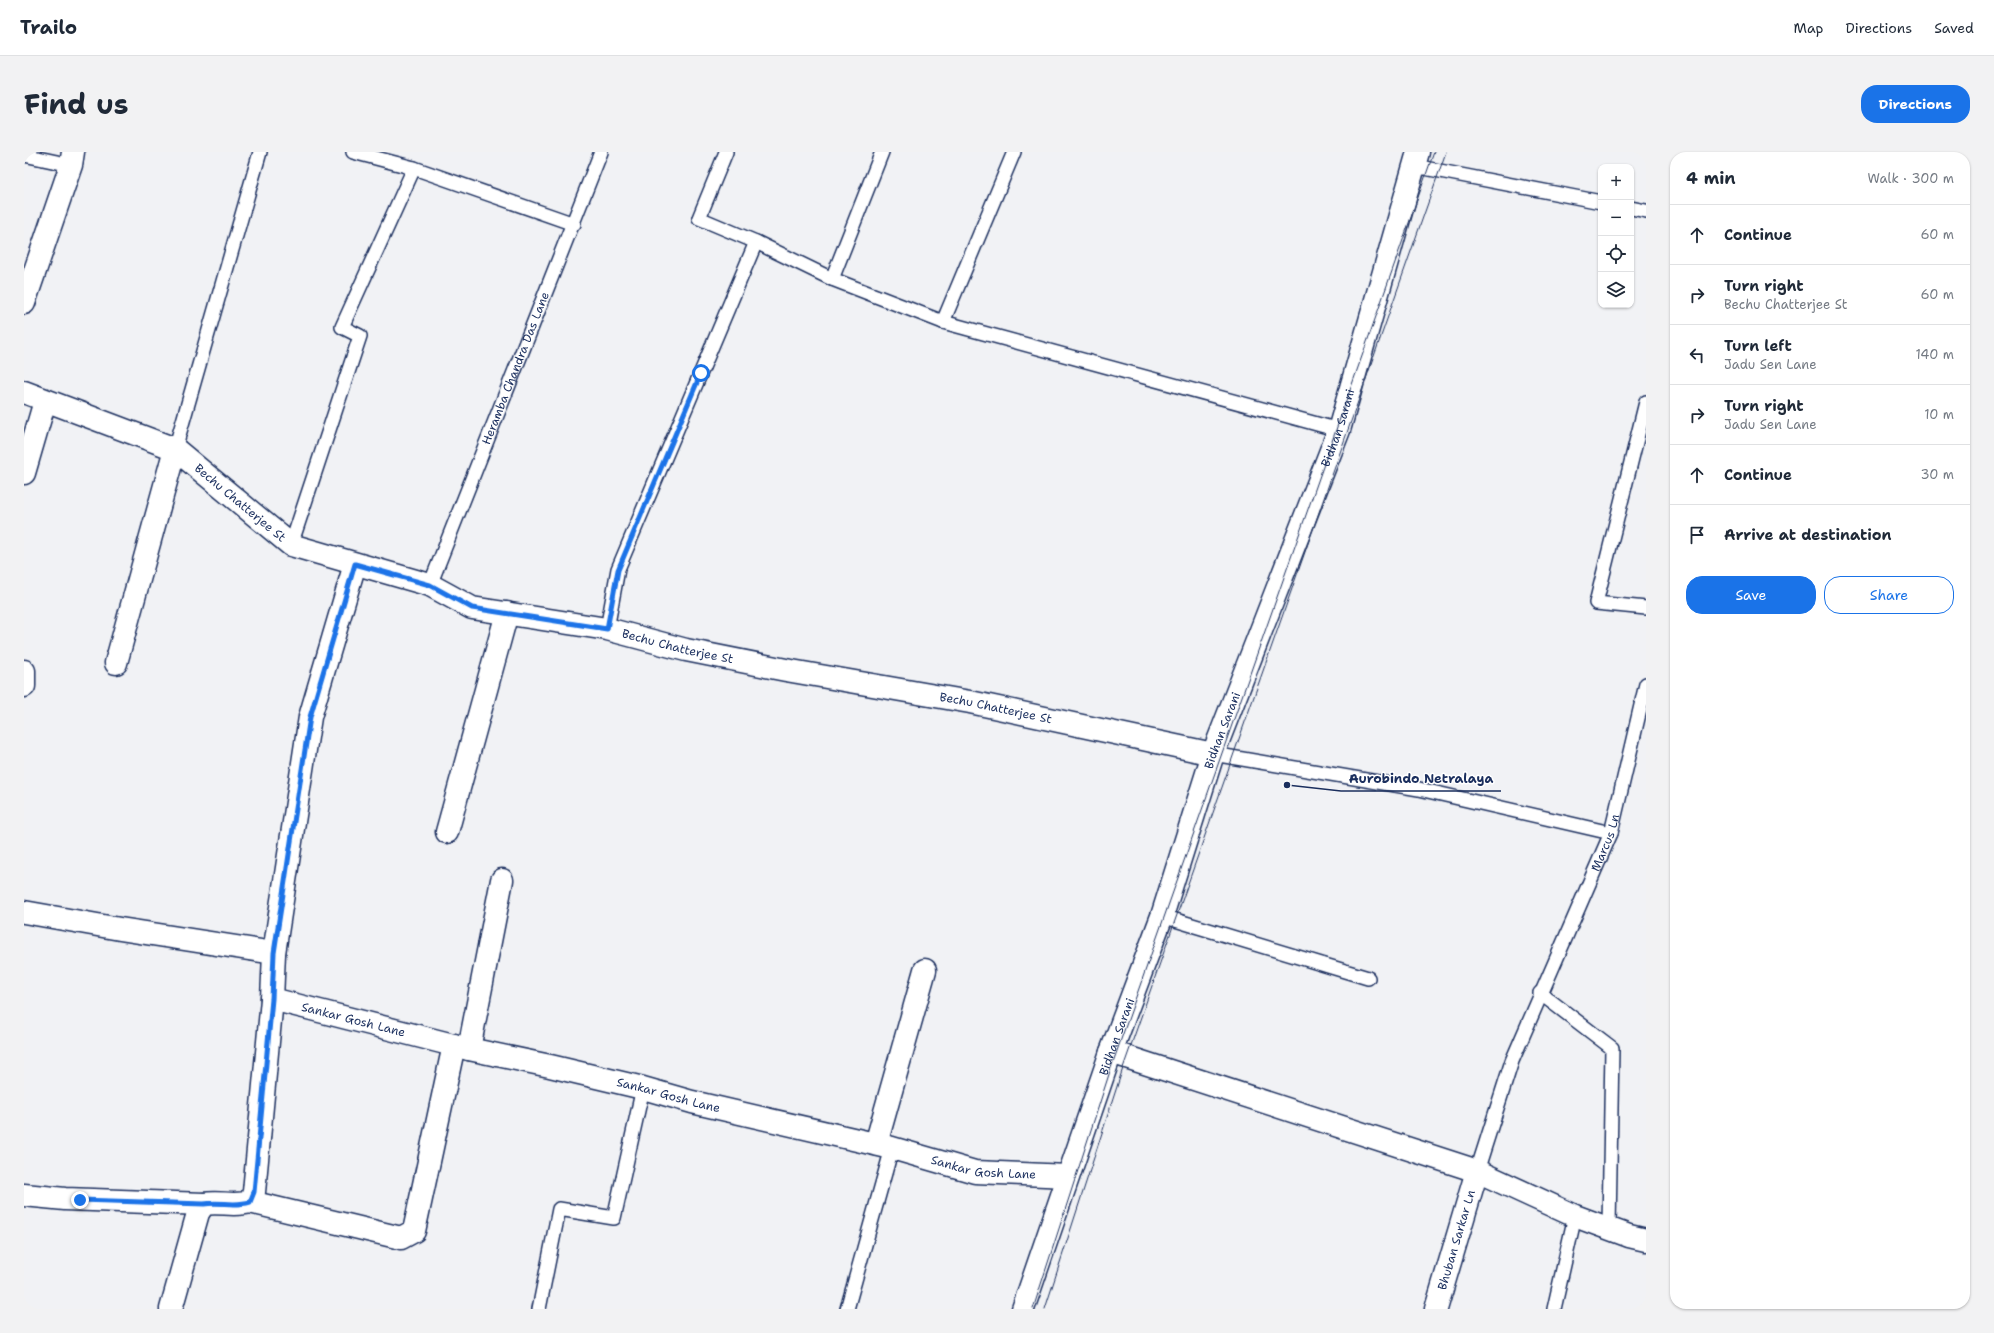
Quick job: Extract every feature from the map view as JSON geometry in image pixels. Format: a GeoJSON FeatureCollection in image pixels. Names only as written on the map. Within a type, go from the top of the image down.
{"type":"FeatureCollection","features":[{"type":"Feature","properties":{"kind":"street"},"geometry":{"type":"LineString","coordinates":[[24,303],[72,159]]}},
{"type":"Feature","properties":{"kind":"street","name":"Bidhan Sarani"},"geometry":{"type":"LineString","coordinates":[[1023,1309],[1111,1052],[1162,916],[1213,754],[1339,430],[1416,159]]}},
{"type":"Feature","properties":{"kind":"street","name":"Bechu Chatterjee St"},"geometry":{"type":"LineString","coordinates":[[24,392],[175,449],[291,545],[430,585],[472,608],[607,629],[686,650],[786,670],[970,702],[1213,754]]}},
{"type":"Feature","properties":{"kind":"street"},"geometry":{"type":"LineString","coordinates":[[24,473],[45,401]]}},
{"type":"Feature","properties":{"kind":"street"},"geometry":{"type":"LineString","coordinates":[[116,663],[175,449]]}},
{"type":"Feature","properties":{"kind":"street"},"geometry":{"type":"LineString","coordinates":[[250,1202],[254,1192],[272,999],[274,953],[310,717],[355,564]]}},
{"type":"Feature","properties":{"kind":"street"},"geometry":{"type":"LineString","coordinates":[[447,832],[507,613]]}},
{"type":"Feature","properties":{"kind":"street"},"geometry":{"type":"LineString","coordinates":[[24,1195],[65,1199],[204,1204],[214,1202],[239,1206],[250,1202],[401,1238],[414,1231],[462,1047],[502,880]]}},
{"type":"Feature","properties":{"kind":"street"},"geometry":{"type":"LineString","coordinates":[[24,912],[120,930],[274,953]]}},
{"type":"Feature","properties":{"kind":"street"},"geometry":{"type":"LineString","coordinates":[[884,1146],[925,970]]}},
{"type":"Feature","properties":{"kind":"street","name":"Sankar Gosh Lane"},"geometry":{"type":"LineString","coordinates":[[272,999],[462,1047],[550,1066],[643,1088],[692,1102],[884,1146],[975,1172],[1068,1176]]}},
{"type":"Feature","properties":{"kind":"street"},"geometry":{"type":"LineString","coordinates":[[1111,1052],[1477,1171],[1575,1216],[1609,1227],[1629,1236],[1646,1240]]}},
{"type":"Feature","properties":{"kind":"street","name":"Bhuban Sarkar Ln"},"geometry":{"type":"LineString","coordinates":[[1436,1309],[1477,1171]]}},
{"type":"Feature","properties":{"kind":"street"},"geometry":{"type":"LineString","coordinates":[[171,1309],[198,1213],[204,1204]]}},
{"type":"Feature","properties":{"kind":"lane"},"geometry":{"type":"LineString","coordinates":[[175,449],[260,152]]}},
{"type":"Feature","properties":{"kind":"lane"},"geometry":{"type":"LineString","coordinates":[[353,152],[414,168],[574,224]]}},
{"type":"Feature","properties":{"kind":"lane","name":"Heramba Chandra Das Lane"},"geometry":{"type":"LineString","coordinates":[[430,585],[574,224],[601,152]]}},
{"type":"Feature","properties":{"kind":"lane"},"geometry":{"type":"LineString","coordinates":[[726,152],[699,218],[756,242],[832,279],[943,322],[1339,430]]}},
{"type":"Feature","properties":{"kind":"lane"},"geometry":{"type":"LineString","coordinates":[[832,279],[882,152]]}},
{"type":"Feature","properties":{"kind":"lane"},"geometry":{"type":"LineString","coordinates":[[943,322],[1014,152]]}},
{"type":"Feature","properties":{"kind":"lane"},"geometry":{"type":"LineString","coordinates":[[24,155],[72,159]]}},
{"type":"Feature","properties":{"kind":"lane"},"geometry":{"type":"LineString","coordinates":[[1416,159],[1598,201]]}},
{"type":"Feature","properties":{"kind":"lane"},"geometry":{"type":"LineString","coordinates":[[291,545],[360,336],[342,327],[414,168]]}},
{"type":"Feature","properties":{"kind":"lane"},"geometry":{"type":"LineString","coordinates":[[1634,209],[1646,211]]}},
{"type":"Feature","properties":{"kind":"lane"},"geometry":{"type":"LineString","coordinates":[[607,629],[618,570],[756,242]]}},
{"type":"Feature","properties":{"kind":"lane"},"geometry":{"type":"LineString","coordinates":[[1646,402],[1596,603],[1646,608]]}},
{"type":"Feature","properties":{"kind":"lane","name":"Marcus Ln"},"geometry":{"type":"LineString","coordinates":[[1477,1171],[1512,1061],[1540,993],[1611,833],[1646,684]]}},
{"type":"Feature","properties":{"kind":"lane"},"geometry":{"type":"LineString","coordinates":[[1213,754],[1419,789],[1611,833]]}},
{"type":"Feature","properties":{"kind":"lane"},"geometry":{"type":"LineString","coordinates":[[1162,916],[1368,978]]}},
{"type":"Feature","properties":{"kind":"lane"},"geometry":{"type":"LineString","coordinates":[[1540,993],[1612,1048],[1609,1227]]}},
{"type":"Feature","properties":{"kind":"lane"},"geometry":{"type":"LineString","coordinates":[[540,1309],[559,1209],[614,1218],[643,1088]]}},
{"type":"Feature","properties":{"kind":"lane"},"geometry":{"type":"LineString","coordinates":[[847,1309],[884,1146]]}},
{"type":"Feature","properties":{"kind":"lane"},"geometry":{"type":"LineString","coordinates":[[1554,1309],[1575,1216]]}},
{"type":"Feature","properties":{"kind":"tram line"},"geometry":{"type":"LineString","coordinates":[[1033,1309],[1112,1065],[1434,152]]}},
{"type":"Feature","properties":{"kind":"tram line"},"geometry":{"type":"LineString","coordinates":[[1045,1309],[1123,1068],[1446,152]]}},
{"type":"Feature","properties":{"kind":"place","name":"Aurobindo Netralaya"},"geometry":{"type":"Point","coordinates":[1287,785]}},
{"type":"Feature","properties":{"kind":"route"},"geometry":{"type":"LineString","coordinates":[[80,1200],[204,1204],[214,1202],[239,1206],[250,1202],[254,1192],[272,999],[274,953],[285,872],[310,717],[355,564],[430,585],[472,608],[607,629],[618,570],[701,373]]}}]}
